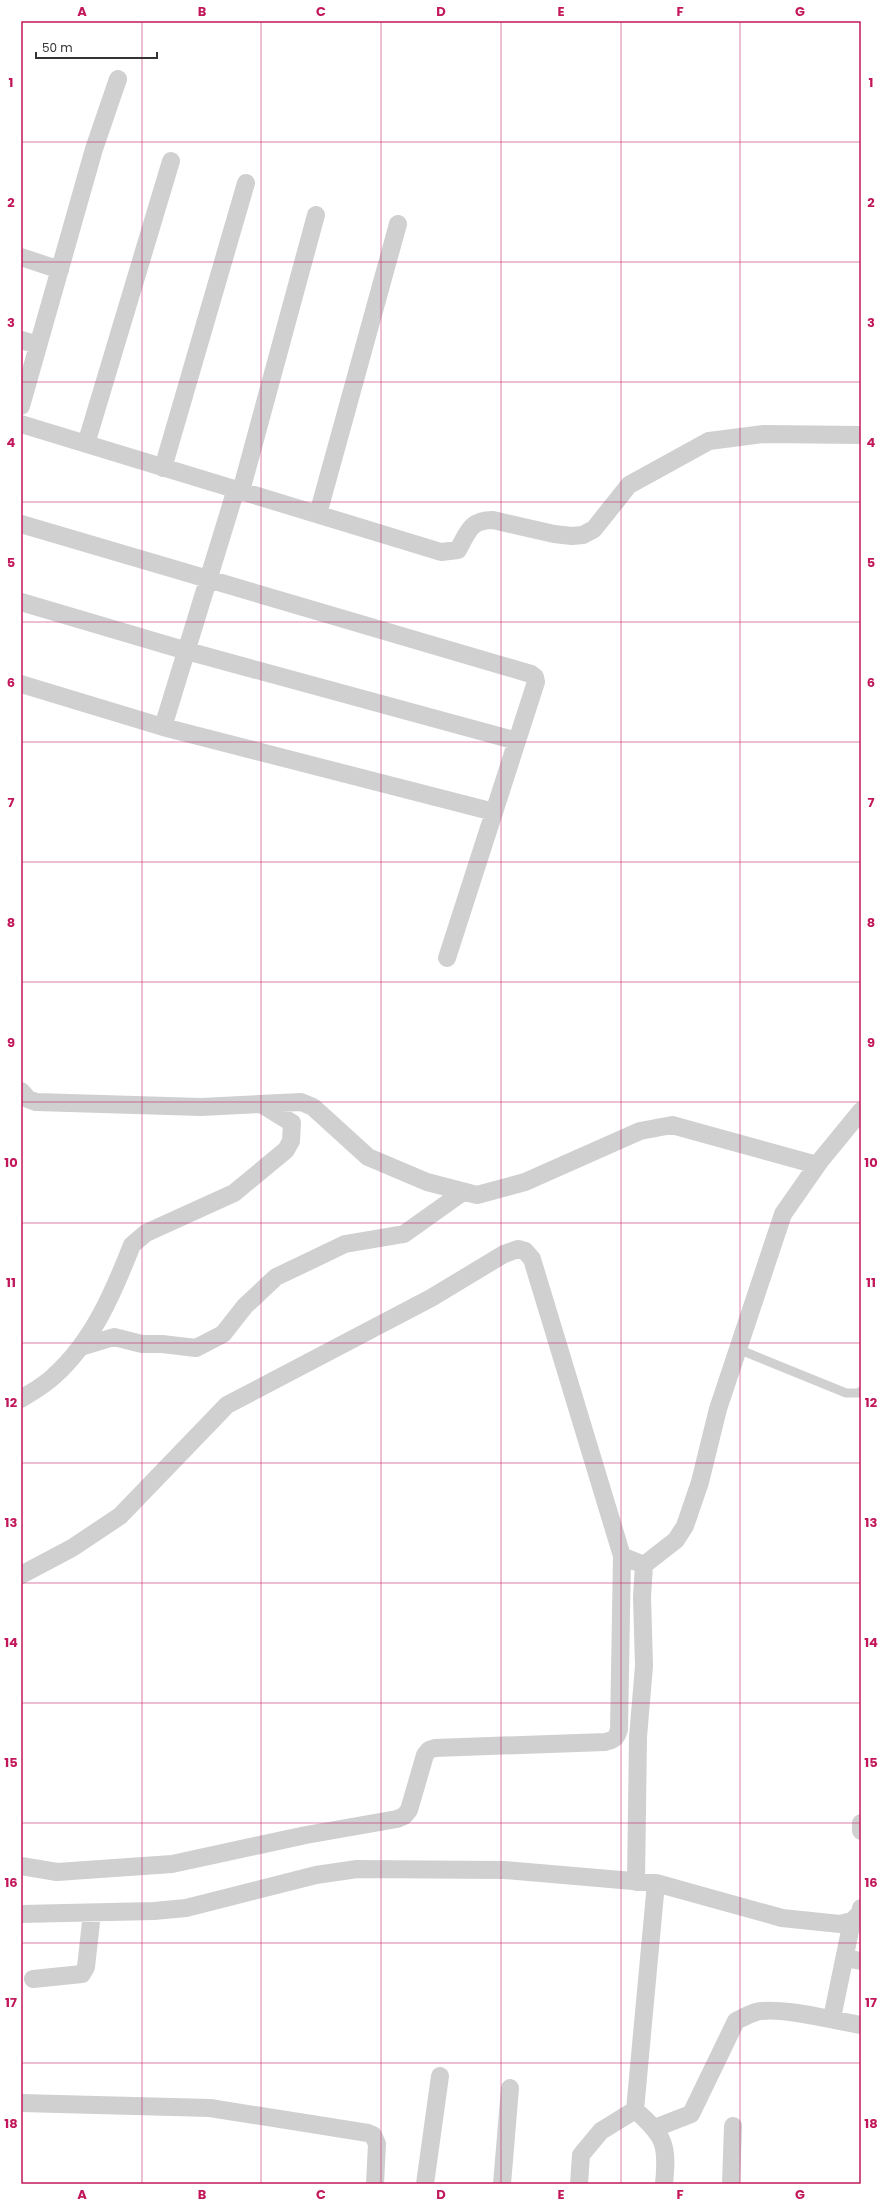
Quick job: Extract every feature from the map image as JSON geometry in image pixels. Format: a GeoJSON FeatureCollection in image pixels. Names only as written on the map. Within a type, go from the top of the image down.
{"type":"FeatureCollection","features":[{"type":"Feature","properties":{"kind":"street"},"geometry":{"type":"LineString","coordinates":[[21,406],[94,149],[118,79]]}},
{"type":"Feature","properties":{"kind":"street"},"geometry":{"type":"LineString","coordinates":[[86,444],[171,161]]}},
{"type":"Feature","properties":{"kind":"street"},"geometry":{"type":"LineString","coordinates":[[164,468],[246,182]]}},
{"type":"Feature","properties":{"kind":"street"},"geometry":{"type":"LineString","coordinates":[[164,727],[238,490],[316,215]]}},
{"type":"Feature","properties":{"kind":"street"},"geometry":{"type":"LineString","coordinates":[[318,514],[398,224]]}},
{"type":"Feature","properties":{"kind":"street"},"geometry":{"type":"LineString","coordinates":[[21,257],[60,270]]}},
{"type":"Feature","properties":{"kind":"street"},"geometry":{"type":"LineString","coordinates":[[21,340],[38,345]]}},
{"type":"Feature","properties":{"kind":"street"},"geometry":{"type":"LineString","coordinates":[[21,424],[441,552],[458,550],[471,526],[483,520],[493,520],[554,534],[572,536],[583,535],[594,529],[629,486],[709,441],[764,434],[861,435]]}},
{"type":"Feature","properties":{"kind":"street"},"geometry":{"type":"LineString","coordinates":[[21,524],[210,578],[531,674],[535,677],[536,682],[447,958]]}},
{"type":"Feature","properties":{"kind":"street"},"geometry":{"type":"LineString","coordinates":[[21,602],[187,651],[517,741]]}},
{"type":"Feature","properties":{"kind":"street"},"geometry":{"type":"LineString","coordinates":[[21,684],[164,727],[494,812]]}},
{"type":"Feature","properties":{"kind":"street"},"geometry":{"type":"LineString","coordinates":[[21,1091],[28,1099],[36,1102],[201,1107],[301,1102],[308,1103],[368,1157],[427,1182],[463,1192],[481,1195],[517,1185],[640,1130],[672,1125],[817,1165]]}},
{"type":"Feature","properties":{"kind":"street"},"geometry":{"type":"LineString","coordinates":[[21,1399],[54,1377],[81,1347],[111,1298],[132,1245],[138,1239],[146,1233],[234,1193],[286,1150],[290,1141],[292,1123],[263,1104]]}},
{"type":"Feature","properties":{"kind":"street"},"geometry":{"type":"LineString","coordinates":[[636,1882],[638,1737],[644,1666],[642,1597],[644,1565],[676,1540],[686,1526],[700,1482],[718,1408],[783,1214],[817,1165],[861,1111]]}},
{"type":"Feature","properties":{"kind":"street"},"geometry":{"type":"LineString","coordinates":[[81,1347],[114,1337],[142,1344],[162,1344],[196,1348],[224,1334],[245,1306],[276,1277],[341,1245],[404,1234],[463,1192]]}},
{"type":"Feature","properties":{"kind":"street"},"geometry":{"type":"LineString","coordinates":[[21,1575],[72,1548],[120,1516],[227,1405],[430,1298],[504,1254],[518,1249],[525,1251],[532,1260],[622,1556],[619,1729],[617,1736],[613,1740],[605,1742],[435,1748],[429,1750],[425,1755],[409,1810],[397,1819],[306,1835],[172,1864],[57,1872],[41,1871],[21,1866]]}},
{"type":"Feature","properties":{"kind":"street"},"geometry":{"type":"LineString","coordinates":[[622,1556],[644,1565]]}},
{"type":"Feature","properties":{"kind":"street"},"geometry":{"type":"LineString","coordinates":[[861,1823],[861,1831]]}},
{"type":"Feature","properties":{"kind":"street"},"geometry":{"type":"LineString","coordinates":[[21,1914],[154,1911],[186,1908],[316,1875],[357,1869],[504,1870],[656,1883],[782,1918],[840,1924],[857,1915]]}},
{"type":"Feature","properties":{"kind":"street"},"geometry":{"type":"LineString","coordinates":[[635,2110],[656,1883]]}},
{"type":"Feature","properties":{"kind":"street"},"geometry":{"type":"LineString","coordinates":[[33,1979],[82,1974],[86,1968],[92,1913]]}},
{"type":"Feature","properties":{"kind":"street"},"geometry":{"type":"LineString","coordinates":[[832,2018],[853,1959],[857,1915]]}},
{"type":"Feature","properties":{"kind":"street"},"geometry":{"type":"LineString","coordinates":[[655,2128],[691,2114],[736,2021],[757,2011],[773,2011],[832,2018],[861,2025]]}},
{"type":"Feature","properties":{"kind":"street"},"geometry":{"type":"LineString","coordinates":[[425,2184],[440,2076]]}},
{"type":"Feature","properties":{"kind":"street"},"geometry":{"type":"LineString","coordinates":[[502,2184],[510,2088]]}},
{"type":"Feature","properties":{"kind":"street"},"geometry":{"type":"LineString","coordinates":[[21,2103],[210,2108],[368,2133],[373,2135],[377,2144],[375,2184]]}},
{"type":"Feature","properties":{"kind":"street"},"geometry":{"type":"LineString","coordinates":[[635,2110],[655,2128],[666,2151],[664,2184]]}},
{"type":"Feature","properties":{"kind":"street"},"geometry":{"type":"LineString","coordinates":[[579,2184],[581,2155],[601,2131],[635,2110]]}},
{"type":"Feature","properties":{"kind":"street"},"geometry":{"type":"LineString","coordinates":[[732,2184],[733,2126]]}},
{"type":"Feature","properties":{"kind":"lane"},"geometry":{"type":"LineString","coordinates":[[738,1349],[846,1393],[858,1393],[861,1391]]}}]}
